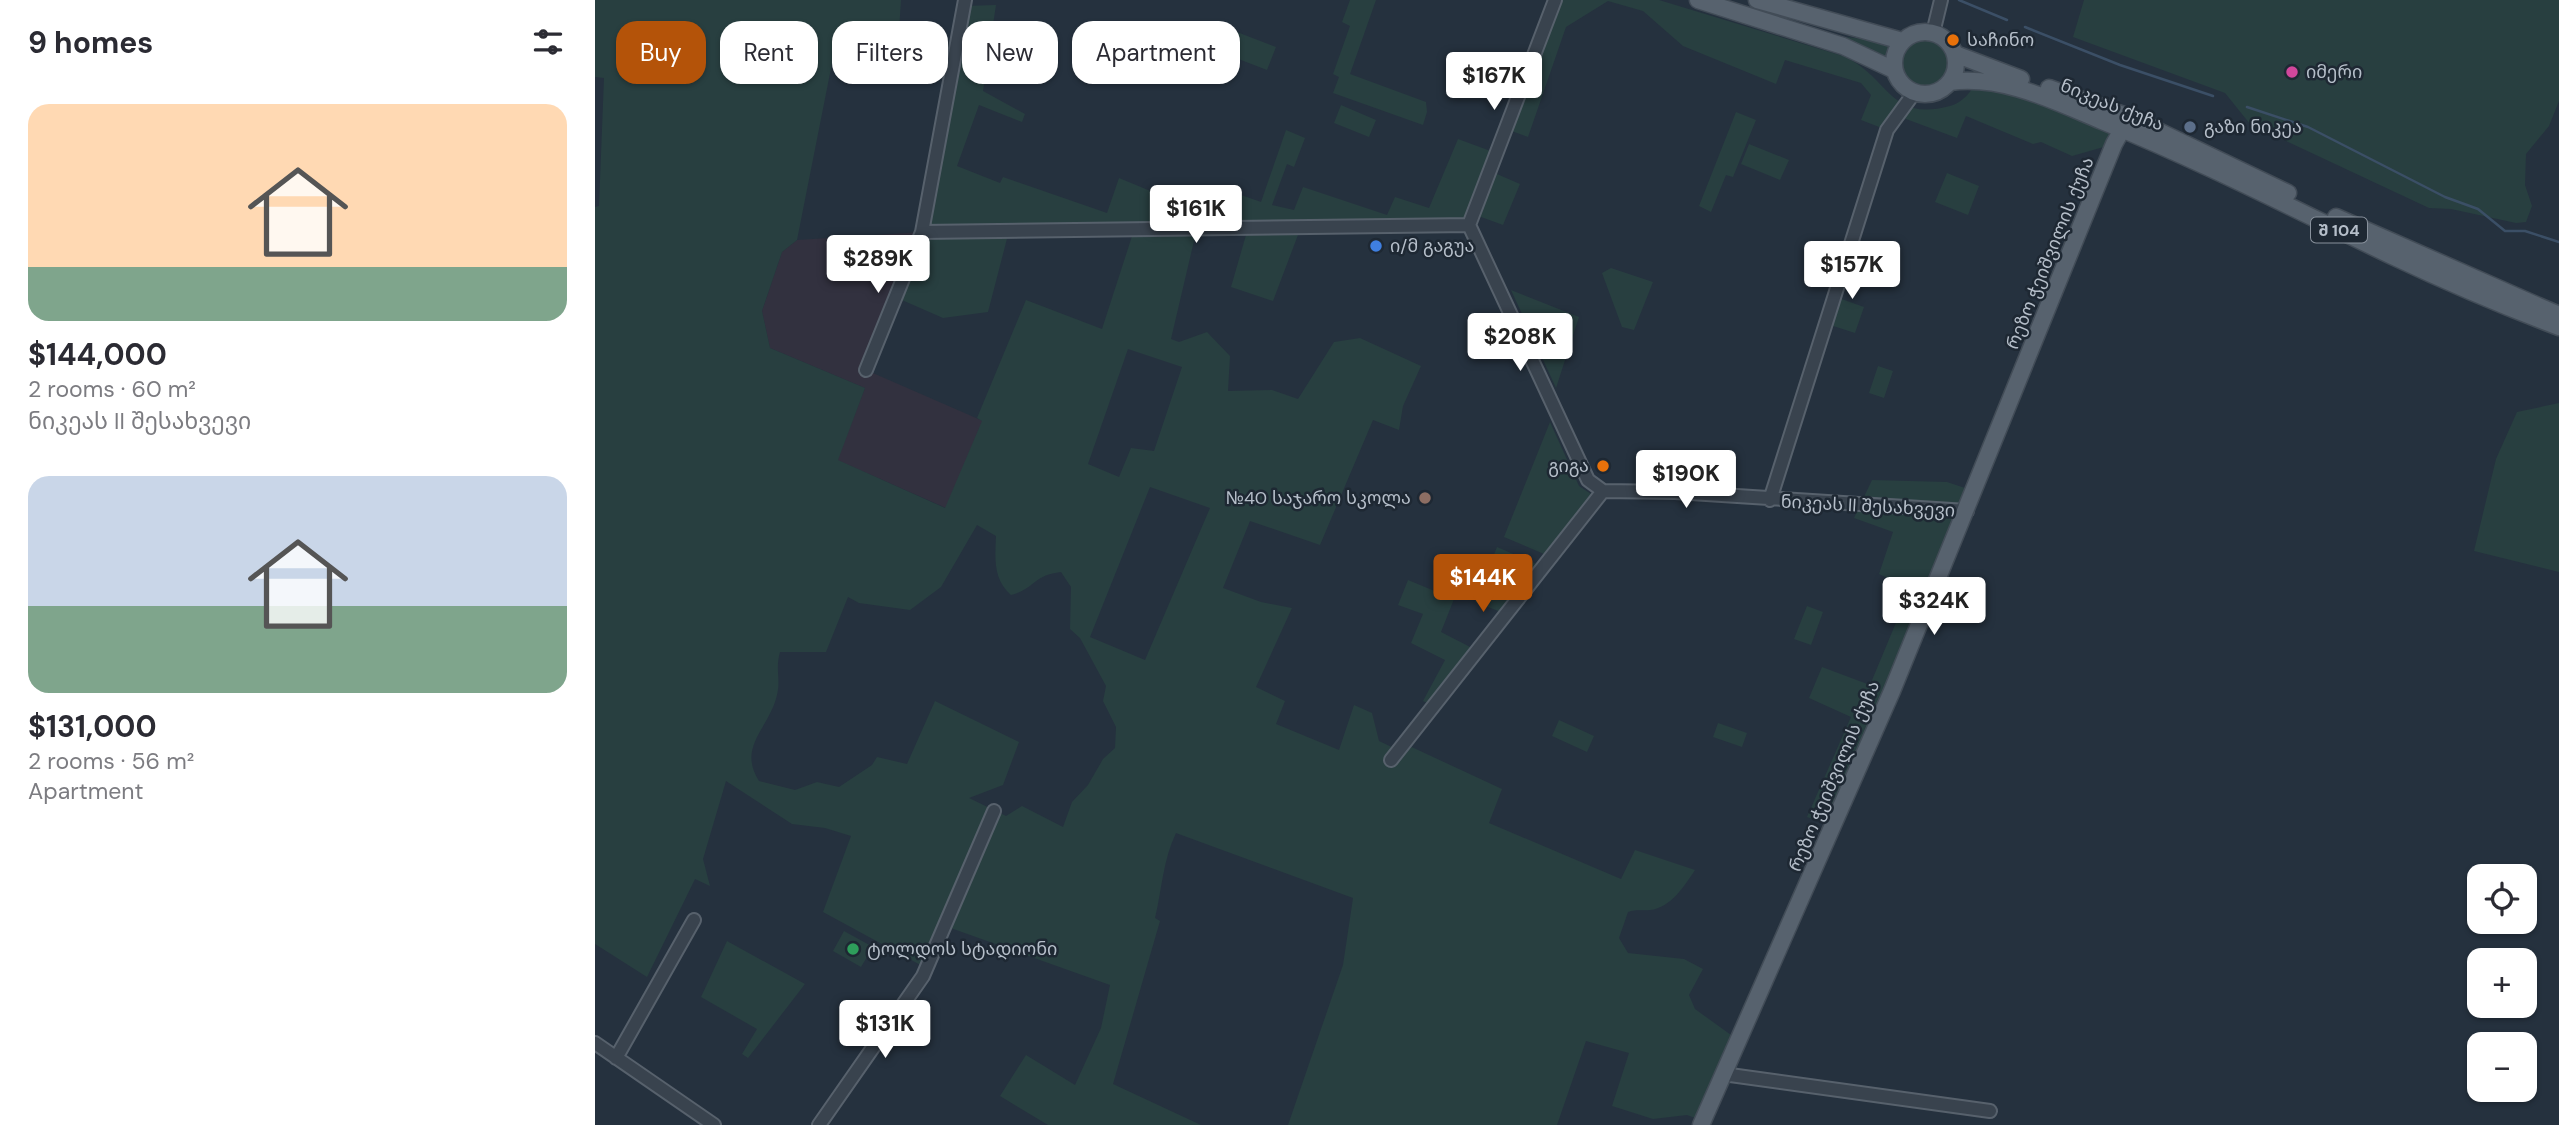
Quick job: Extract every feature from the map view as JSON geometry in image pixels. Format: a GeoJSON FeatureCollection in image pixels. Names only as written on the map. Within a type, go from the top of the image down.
{"type":"FeatureCollection","features":[{"type":"Feature","properties":{"kind":"main road"},"geometry":{"type":"LineString","coordinates":[[1699,0],[1843,46],[1894,70]]}},
{"type":"Feature","properties":{"kind":"main road"},"geometry":{"type":"LineString","coordinates":[[1757,0],[1902,41]]}},
{"type":"Feature","properties":{"kind":"main road"},"geometry":{"type":"LineString","coordinates":[[1914,93],[1898,81],[1894,70],[1896,50],[1902,41],[1922,32],[1933,33]]}},
{"type":"Feature","properties":{"kind":"main road","name":"ნიკეას ქუჩა"},"geometry":{"type":"LineString","coordinates":[[1933,33],[1943,37],[1955,54],[2125,123],[2559,315]]}},
{"type":"Feature","properties":{"kind":"main road"},"geometry":{"type":"LineString","coordinates":[[1949,82],[1954,74],[1955,54]]}},
{"type":"Feature","properties":{"kind":"main road","name":"ნიკეას ქუჩა"},"geometry":{"type":"LineString","coordinates":[[1914,93],[1933,94],[1949,82],[1972,79],[1996,83],[2125,123],[2210,168],[2395,258],[2559,327]]}},
{"type":"Feature","properties":{"kind":"main road","name":"რეზო ჭეიშვილის ქუჩა"},"geometry":{"type":"LineString","coordinates":[[1701,1125],[1839,814],[1967,511],[2125,123]]}},
{"type":"Feature","properties":{"kind":"street"},"geometry":{"type":"LineString","coordinates":[[866,370],[922,232],[965,0]]}},
{"type":"Feature","properties":{"kind":"street"},"geometry":{"type":"LineString","coordinates":[[1391,760],[1603,491],[1588,480],[1469,225],[1555,0]]}},
{"type":"Feature","properties":{"kind":"street"},"geometry":{"type":"LineString","coordinates":[[1933,33],[1941,0]]}},
{"type":"Feature","properties":{"kind":"street","name":"ნიკეას II შესახვევი"},"geometry":{"type":"LineString","coordinates":[[1770,500],[1887,130],[1914,93]]}},
{"type":"Feature","properties":{"kind":"street"},"geometry":{"type":"LineString","coordinates":[[922,232],[1469,225]]}},
{"type":"Feature","properties":{"kind":"street","name":"ნიკეას II შესახვევი"},"geometry":{"type":"LineString","coordinates":[[1603,491],[1675,492],[1967,511]]}},
{"type":"Feature","properties":{"kind":"street"},"geometry":{"type":"LineString","coordinates":[[819,1125],[923,976],[994,811]]}},
{"type":"Feature","properties":{"kind":"street"},"geometry":{"type":"LineString","coordinates":[[616,1058],[694,920]]}},
{"type":"Feature","properties":{"kind":"street"},"geometry":{"type":"LineString","coordinates":[[595,1043],[714,1125]]}},
{"type":"Feature","properties":{"kind":"street"},"geometry":{"type":"LineString","coordinates":[[1723,1074],[1990,1111]]}},
{"type":"Feature","properties":{"kind":"shaded area"},"geometry":{"type":"Polygon","coordinates":[[[922,232],[866,370],[983,421],[946,508],[837,460],[865,388],[770,348],[762,311],[782,252],[797,240],[922,232]]]}},
{"type":"Feature","properties":{"kind":"green space"},"geometry":{"type":"Polygon","coordinates":[[[595,0],[901,0],[900,21],[832,21],[832,63],[797,240],[782,252],[762,311],[770,348],[865,388],[838,460],[945,508],[982,421],[977,418],[1026,300],[1102,329],[1134,230],[1009,231],[988,312],[943,318],[895,297],[922,232],[964,6],[996,5],[994,21],[962,21],[962,84],[984,84],[983,91],[1025,114],[1022,122],[979,105],[957,166],[1000,183],[1003,177],[1107,213],[1119,178],[1216,218],[1227,190],[1261,202],[1286,130],[1305,138],[1294,167],[1287,164],[1272,205],[1294,210],[1303,187],[1387,215],[1395,197],[1429,208],[1458,139],[1496,153],[1490,171],[1520,184],[1503,225],[1473,214],[1469,225],[1301,227],[1273,301],[1231,287],[1248,228],[1197,228],[1171,339],[1179,342],[1207,332],[1230,356],[1228,391],[1272,390],[1298,399],[1334,342],[1360,338],[1421,366],[1403,406],[1399,430],[1373,420],[1320,545],[1250,521],[1223,588],[1261,602],[1292,608],[1256,687],[1285,701],[1276,724],[1339,750],[1354,705],[1372,713],[1379,741],[1398,750],[1403,743],[1502,789],[1489,823],[1621,879],[1635,850],[1695,870],[1677,895],[1664,905],[1650,910],[1628,912],[1619,938],[1628,953],[1684,959],[1703,969],[1689,995],[1695,1009],[1738,1040],[1703,1121],[1687,1115],[1653,1119],[1612,1106],[1629,1053],[1586,1041],[1557,1125],[1288,1125],[1343,965],[1353,898],[1176,833],[1165,864],[1155,918],[1160,921],[1113,1084],[1201,1125],[1048,1125],[1000,1096],[1026,1055],[1075,1085],[1101,1028],[1110,985],[945,926],[926,968],[823,912],[851,836],[825,828],[792,824],[726,781],[703,859],[710,886],[695,879],[647,977],[595,944],[595,207],[599,206],[604,78],[595,77],[595,0]],[[1128,349],[1088,464],[1119,477],[1131,448],[1154,451],[1182,367],[1128,349]],[[1150,487],[1090,637],[1145,660],[1210,508],[1150,487]],[[977,525],[941,587],[910,610],[859,603],[848,597],[826,652],[780,652],[777,695],[753,747],[751,758],[759,781],[795,790],[817,782],[839,787],[872,765],[877,757],[907,764],[935,701],[1019,742],[1003,785],[969,798],[1006,816],[1022,806],[1063,827],[1072,802],[1088,785],[1103,759],[1115,748],[1116,727],[1103,701],[1106,686],[1080,638],[1070,629],[1071,587],[1061,572],[1045,576],[1011,595],[998,575],[996,536],[977,525]]]}},
{"type":"Feature","properties":{"kind":"green space"},"geometry":{"type":"Polygon","coordinates":[[[1350,0],[1376,0],[1350,74],[1426,102],[1427,112],[1423,125],[1333,93],[1339,77],[1333,74],[1350,26],[1342,22],[1350,0]]]}},
{"type":"Feature","properties":{"kind":"green space"},"geometry":{"type":"Polygon","coordinates":[[[1555,0],[1659,0],[1843,56],[1858,64],[1901,103],[1914,108],[1930,110],[1959,102],[1976,80],[2121,129],[2114,144],[2072,156],[2041,142],[2033,144],[1966,116],[1957,138],[1898,116],[1887,130],[1861,120],[1871,95],[1861,83],[1785,60],[1776,84],[1683,46],[1643,11],[1608,1],[1566,27],[1528,137],[1506,129],[1555,0]]]}},
{"type":"Feature","properties":{"kind":"green space"},"geometry":{"type":"Polygon","coordinates":[[[2084,0],[2559,0],[2559,101],[2549,126],[2526,154],[2525,185],[2532,206],[2526,222],[2516,223],[2451,209],[2429,208],[2250,124],[2225,93],[2073,37],[2084,0]]]}},
{"type":"Feature","properties":{"kind":"green space"},"geometry":{"type":"Polygon","coordinates":[[[1240,33],[1276,47],[1267,70],[1240,60],[1240,33]]]}},
{"type":"Feature","properties":{"kind":"green space"},"geometry":{"type":"Polygon","coordinates":[[[1846,37],[1890,42],[1883,62],[1846,37]]]}},
{"type":"Feature","properties":{"kind":"green space"},"geometry":{"type":"Polygon","coordinates":[[[1924,39],[1941,46],[1948,63],[1941,80],[1924,87],[1907,80],[1900,63],[1907,46],[1924,39]]]}},
{"type":"Feature","properties":{"kind":"green space"},"geometry":{"type":"Polygon","coordinates":[[[1341,105],[1376,120],[1369,137],[1334,123],[1341,105]]]}},
{"type":"Feature","properties":{"kind":"green space"},"geometry":{"type":"Polygon","coordinates":[[[1736,112],[1756,120],[1733,177],[1726,175],[1711,212],[1699,206],[1736,112]]]}},
{"type":"Feature","properties":{"kind":"green space"},"geometry":{"type":"Polygon","coordinates":[[[1749,144],[1789,160],[1780,180],[1741,164],[1749,144]]]}},
{"type":"Feature","properties":{"kind":"green space"},"geometry":{"type":"Polygon","coordinates":[[[1947,173],[1979,186],[1968,215],[1935,202],[1947,173]]]}},
{"type":"Feature","properties":{"kind":"green space"},"geometry":{"type":"Polygon","coordinates":[[[1611,268],[1653,282],[1634,330],[1622,327],[1602,273],[1611,268]]]}},
{"type":"Feature","properties":{"kind":"green space"},"geometry":{"type":"Polygon","coordinates":[[[1511,290],[1579,317],[1556,388],[1511,290]]]}},
{"type":"Feature","properties":{"kind":"green space"},"geometry":{"type":"Polygon","coordinates":[[[1836,297],[1864,307],[1855,333],[1827,324],[1836,297]]]}},
{"type":"Feature","properties":{"kind":"green space"},"geometry":{"type":"Polygon","coordinates":[[[1878,366],[1893,371],[1884,398],[1869,393],[1878,366]]]}},
{"type":"Feature","properties":{"kind":"green space"},"geometry":{"type":"Polygon","coordinates":[[[2559,403],[2559,572],[2474,551],[2496,459],[2517,412],[2559,403]]]}},
{"type":"Feature","properties":{"kind":"green space"},"geometry":{"type":"Polygon","coordinates":[[[1550,422],[1579,486],[1591,494],[1544,554],[1504,537],[1550,422]]]}},
{"type":"Feature","properties":{"kind":"green space"},"geometry":{"type":"Polygon","coordinates":[[[1872,480],[1947,482],[1974,491],[1834,827],[1807,817],[1851,717],[1809,698],[1822,667],[1870,685],[1910,589],[1879,574],[1893,532],[1854,518],[1872,480]]]}},
{"type":"Feature","properties":{"kind":"green space"},"geometry":{"type":"Polygon","coordinates":[[[1497,547],[1539,565],[1501,612],[1475,602],[1497,547]]]}},
{"type":"Feature","properties":{"kind":"green space"},"geometry":{"type":"Polygon","coordinates":[[[1408,580],[1454,599],[1441,632],[1476,650],[1433,706],[1423,701],[1445,660],[1411,643],[1423,614],[1398,605],[1408,580]]]}},
{"type":"Feature","properties":{"kind":"green space"},"geometry":{"type":"Polygon","coordinates":[[[1807,606],[1823,612],[1811,645],[1794,639],[1807,606]]]}},
{"type":"Feature","properties":{"kind":"green space"},"geometry":{"type":"Polygon","coordinates":[[[1559,720],[1594,736],[1587,752],[1552,736],[1559,720]]]}},
{"type":"Feature","properties":{"kind":"green space"},"geometry":{"type":"Polygon","coordinates":[[[1718,723],[1747,733],[1742,747],[1713,737],[1718,723]]]}},
{"type":"Feature","properties":{"kind":"green space","name":"ტოლდოს სტადიონი"},"geometry":{"type":"Polygon","coordinates":[[[844,931],[873,947],[861,967],[833,951],[844,931]]]}},
{"type":"Feature","properties":{"kind":"green space"},"geometry":{"type":"Polygon","coordinates":[[[727,941],[805,984],[748,1058],[742,1054],[757,1029],[701,997],[727,941]]]}},
{"type":"Feature","properties":{"kind":"waterway"},"geometry":{"type":"LineString","coordinates":[[1959,0],[2007,20]]}},
{"type":"Feature","properties":{"kind":"waterway"},"geometry":{"type":"LineString","coordinates":[[2025,27],[2120,65],[2213,96]]}},
{"type":"Feature","properties":{"kind":"waterway"},"geometry":{"type":"LineString","coordinates":[[2247,107],[2308,127],[2445,197],[2478,209],[2505,231],[2525,231],[2559,242]]}},
{"type":"Feature","properties":{"kind":"place","name":"საჩინო"},"geometry":{"type":"Point","coordinates":[1953,40]}},
{"type":"Feature","properties":{"kind":"place","name":"იმერი"},"geometry":{"type":"Point","coordinates":[2292,72]}},
{"type":"Feature","properties":{"kind":"place","name":"გაზი ნიკეა"},"geometry":{"type":"Point","coordinates":[2190,127]}},
{"type":"Feature","properties":{"kind":"place","name":"ი/მ გაგუა"},"geometry":{"type":"Point","coordinates":[1376,246]}},
{"type":"Feature","properties":{"kind":"place","name":"გიგა"},"geometry":{"type":"Point","coordinates":[1603,466]}},
{"type":"Feature","properties":{"kind":"place","name":"№40 საჯარო სკოლა"},"geometry":{"type":"Point","coordinates":[1425,498]}},
{"type":"Feature","properties":{"kind":"place","name":"ტოლდოს სტადიონი"},"geometry":{"type":"Point","coordinates":[853,949]}}]}
